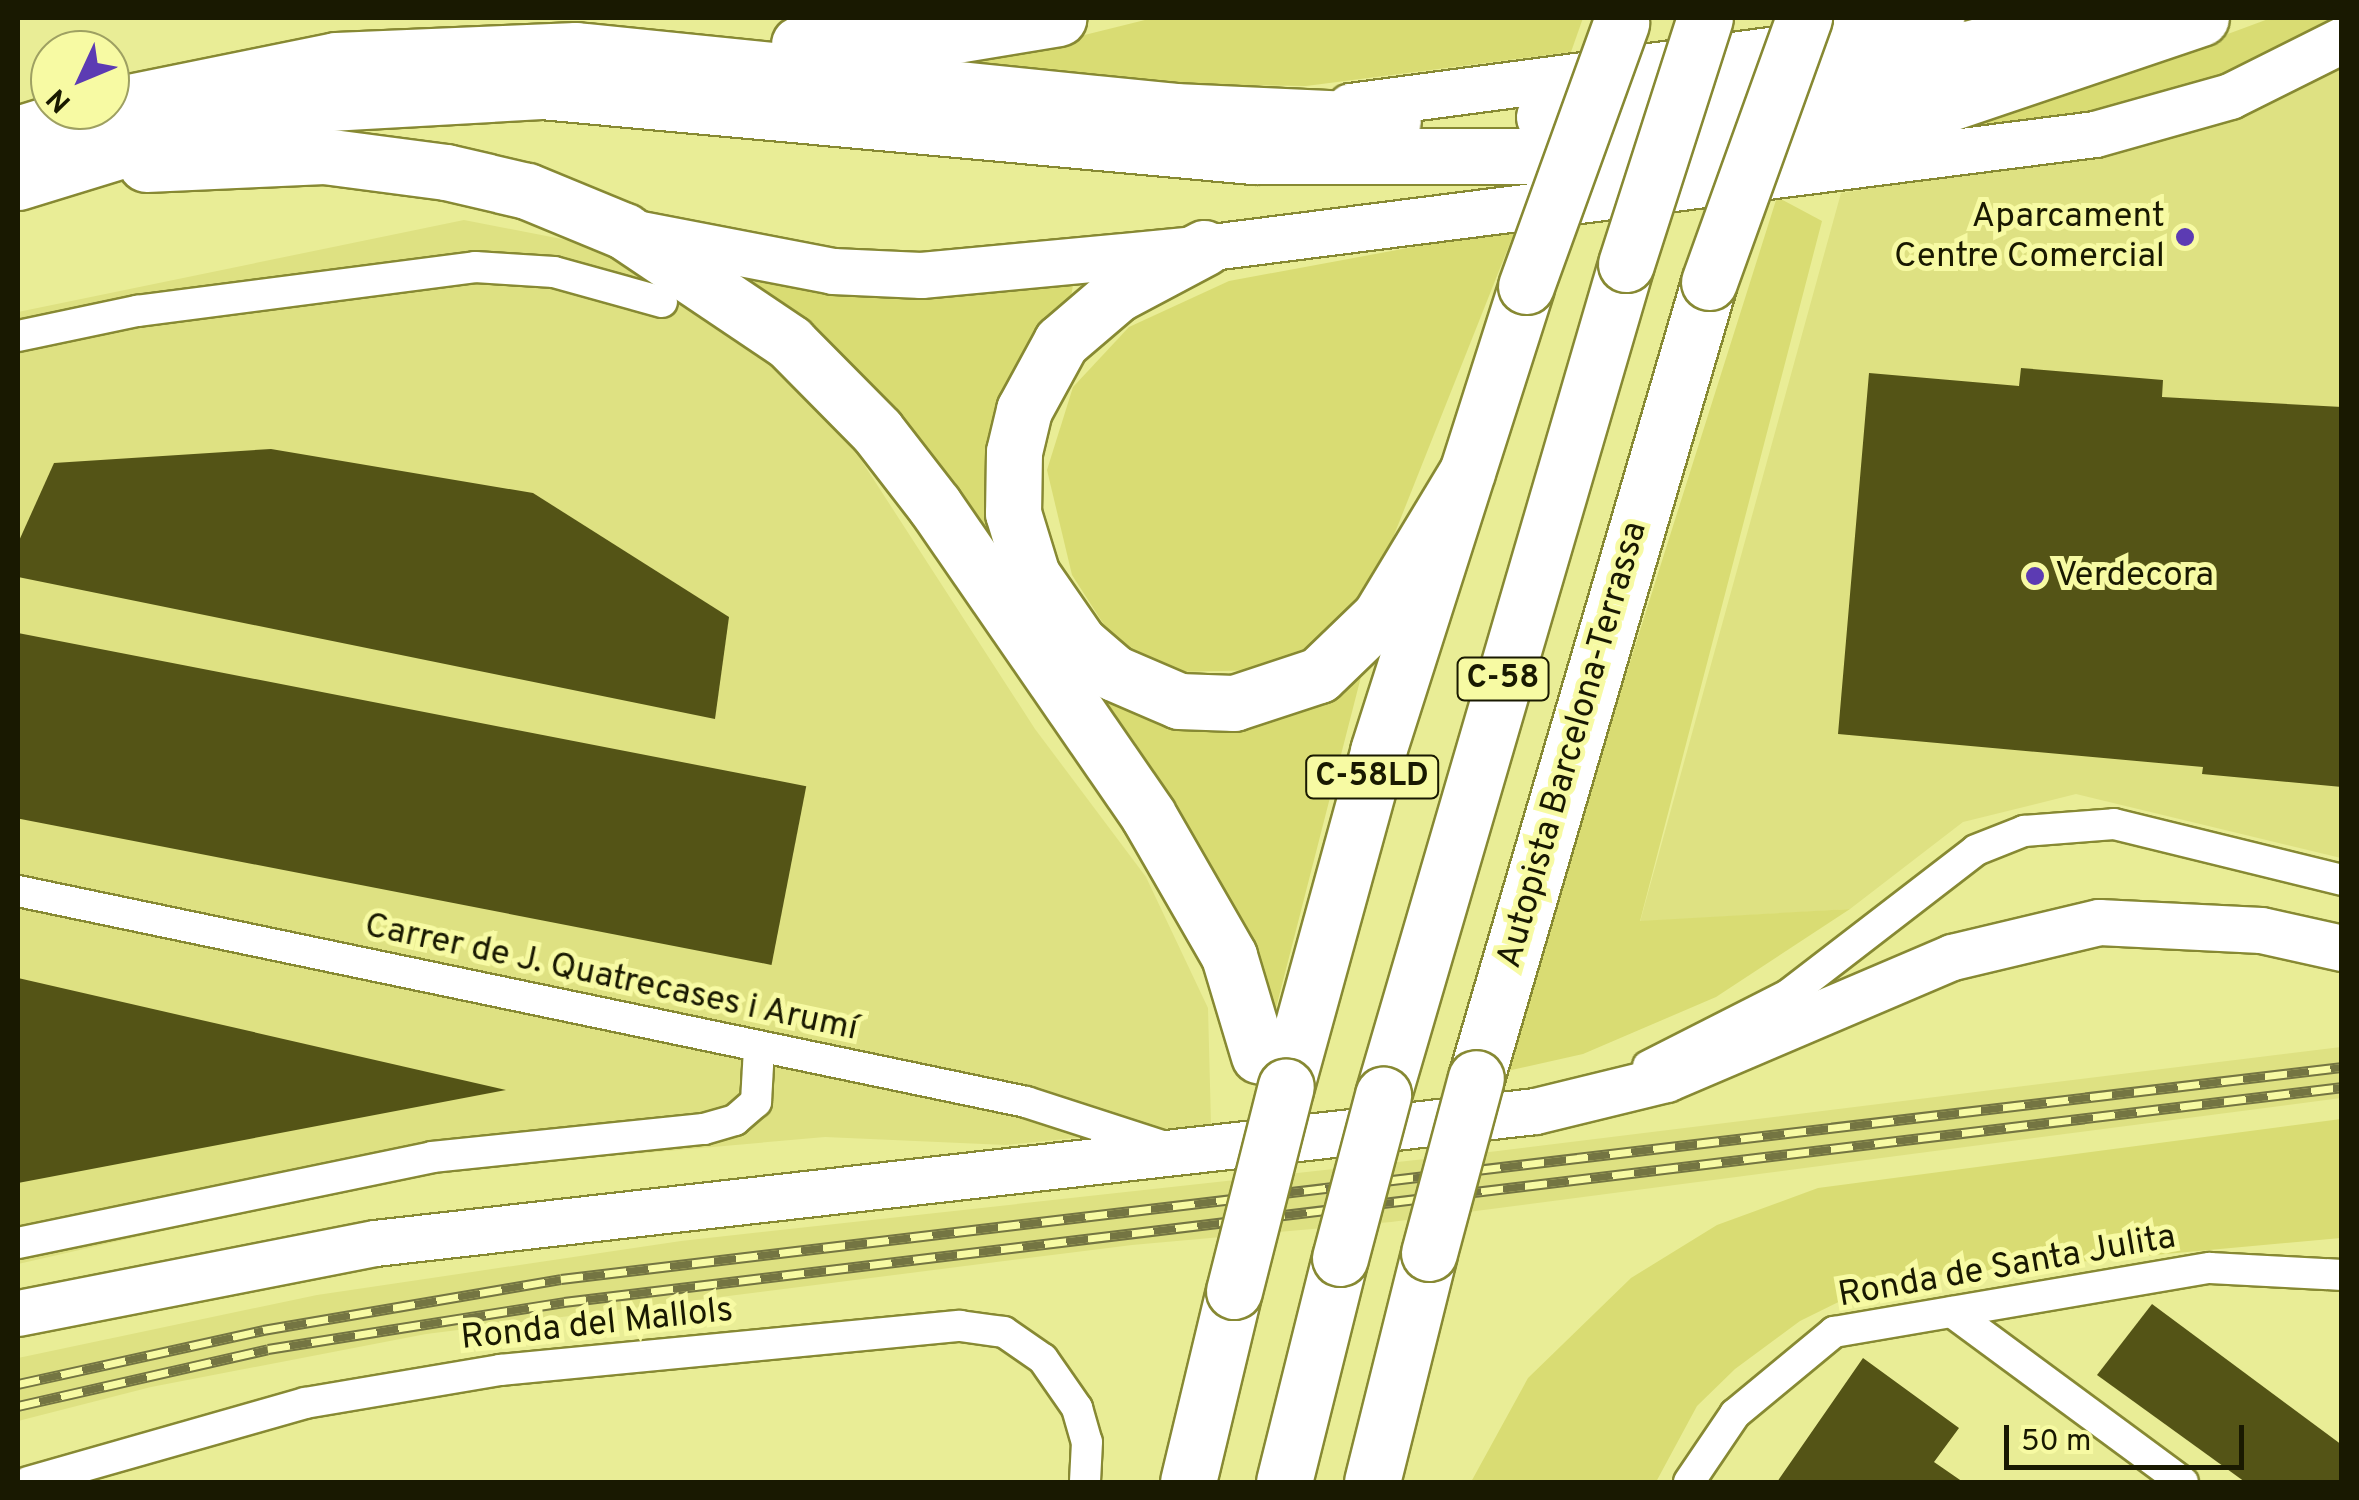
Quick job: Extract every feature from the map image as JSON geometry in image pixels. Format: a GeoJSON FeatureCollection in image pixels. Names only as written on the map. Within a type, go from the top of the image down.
{"type":"FeatureCollection","features":[{"type":"Feature","properties":{"kind":"highway"},"geometry":{"type":"LineString","coordinates":[[130,101],[222,78],[385,55],[641,53],[910,40],[1059,18]]}},
{"type":"Feature","properties":{"kind":"highway","name":"C-58"},"geometry":{"type":"LineString","coordinates":[[1284,1482],[1383,1094],[1626,264],[1705,18]]}},
{"type":"Feature","properties":{"kind":"highway","name":"Autopista Barcelona-Terrassa"},"geometry":{"type":"LineString","coordinates":[[1372,1482],[1476,1078],[1709,282],[1804,18]]}},
{"type":"Feature","properties":{"kind":"highway"},"geometry":{"type":"LineString","coordinates":[[641,53],[1064,101],[1272,116],[1526,119],[1697,103],[1924,64],[2087,18]]}},
{"type":"Feature","properties":{"kind":"highway"},"geometry":{"type":"LineString","coordinates":[[28,162],[311,104],[540,91],[1253,156],[1530,156],[1684,144],[1929,110],[2201,18]]}},
{"type":"Feature","properties":{"kind":"highway","name":"C-58LD"},"geometry":{"type":"LineString","coordinates":[[1273,1071],[1526,286],[1622,20]]}},
{"type":"Feature","properties":{"kind":"highway"},"geometry":{"type":"LineString","coordinates":[[28,162],[69,130]]}},
{"type":"Feature","properties":{"kind":"highway"},"geometry":{"type":"LineString","coordinates":[[28,162],[287,156],[362,159],[527,191],[624,231],[789,342],[877,431],[935,506],[1208,910],[1273,1071],[1269,1152],[1188,1482]]}},
{"type":"Feature","properties":{"kind":"highway"},"geometry":{"type":"LineString","coordinates":[[1204,248],[1087,316],[1061,342],[1024,410],[1010,487],[1018,535],[1059,619],[1090,653],[1114,673],[1179,701],[1234,703],[1291,689],[1340,658],[1380,616],[1467,472]]}},
{"type":"Feature","properties":{"kind":"street"},"geometry":{"type":"LineString","coordinates":[[1272,116],[1820,43],[1941,18]]}},
{"type":"Feature","properties":{"kind":"street"},"geometry":{"type":"LineString","coordinates":[[624,231],[833,271],[921,276],[1204,248],[2095,134],[2230,96],[2342,40]]}},
{"type":"Feature","properties":{"kind":"street"},"geometry":{"type":"LineString","coordinates":[[18,336],[137,311],[475,267],[554,272],[662,302]]}},
{"type":"Feature","properties":{"kind":"street"},"geometry":{"type":"LineString","coordinates":[[1580,1102],[1788,995],[1976,850],[2024,831],[2114,824],[2342,880]]}},
{"type":"Feature","properties":{"kind":"street","name":"Carrer de J. Quatrecases i Arumí"},"geometry":{"type":"LineString","coordinates":[[18,891],[1026,1102],[1185,1153]]}},
{"type":"Feature","properties":{"kind":"street"},"geometry":{"type":"LineString","coordinates":[[18,1313],[375,1243],[1185,1153],[1580,1102],[1666,1079],[1952,957],[2025,935],[2100,922],[2180,921],[2342,948]]}},
{"type":"Feature","properties":{"kind":"street"},"geometry":{"type":"LineString","coordinates":[[18,1243],[432,1156],[704,1129],[735,1120],[756,1102],[759,1049]]}},
{"type":"Feature","properties":{"kind":"street","name":"Ronda de Santa Julita"},"geometry":{"type":"LineString","coordinates":[[1690,1482],[1735,1414],[1834,1332],[2210,1268],[2342,1275]]}},
{"type":"Feature","properties":{"kind":"street"},"geometry":{"type":"LineString","coordinates":[[1952,1312],[2183,1482]]}},
{"type":"Feature","properties":{"kind":"street","name":"Ronda del Mallols"},"geometry":{"type":"LineString","coordinates":[[28,1482],[114,1473],[304,1403],[500,1370],[960,1326],[1004,1332],[1043,1360],[1077,1408],[1087,1442],[1085,1482]]}},
{"type":"Feature","properties":{"kind":"shaded area"},"geometry":{"type":"Polygon","coordinates":[[[1153,18],[1583,18],[1571,52],[1306,86],[1133,83],[972,63],[1153,18]]]}},
{"type":"Feature","properties":{"kind":"shaded area"},"geometry":{"type":"Polygon","coordinates":[[[2271,18],[2341,20],[2260,65],[2133,113],[1836,145],[2074,91],[2271,18]]]}},
{"type":"Feature","properties":{"kind":"shaded area"},"geometry":{"type":"Polygon","coordinates":[[[2341,59],[2341,858],[2076,794],[1963,822],[1850,909],[1640,922],[1841,193],[2108,151],[2341,59]]]}},
{"type":"Feature","properties":{"kind":"shaded area"},"geometry":{"type":"Polygon","coordinates":[[[1777,197],[1822,221],[1640,921],[1850,909],[1716,997],[1583,1054],[1507,1071],[1539,950],[1777,197]]]}},
{"type":"Feature","properties":{"kind":"shaded area"},"geometry":{"type":"Polygon","coordinates":[[[464,220],[608,248],[744,332],[852,446],[1035,729],[1146,877],[1208,1008],[1211,1124],[1006,1145],[825,1137],[417,1173],[18,1264],[18,312],[464,220]]]}},
{"type":"Feature","properties":{"kind":"shaded area"},"geometry":{"type":"Polygon","coordinates":[[[1516,228],[1375,583],[1325,650],[1266,670],[1172,672],[1117,645],[1072,575],[1047,470],[1073,387],[1129,327],[1229,281],[1516,228]]]}},
{"type":"Feature","properties":{"kind":"shaded area"},"geometry":{"type":"Polygon","coordinates":[[[751,281],[855,296],[1052,281],[1073,285],[1070,303],[993,451],[988,545],[751,281]]]}},
{"type":"Feature","properties":{"kind":"shaded area"},"geometry":{"type":"Polygon","coordinates":[[[1363,669],[1275,1012],[1257,950],[1141,757],[1076,675],[1158,712],[1363,669]]]}},
{"type":"Feature","properties":{"kind":"shaded area"},"geometry":{"type":"Polygon","coordinates":[[[2341,1047],[2341,1098],[1391,1222],[1132,1245],[426,1334],[151,1387],[18,1421],[18,1358],[317,1295],[681,1241],[1498,1151],[2341,1047]]]}},
{"type":"Feature","properties":{"kind":"shaded area"},"geometry":{"type":"Polygon","coordinates":[[[2341,1119],[2341,1238],[1883,1280],[1800,1321],[1735,1369],[1697,1406],[1656,1482],[1471,1482],[1528,1378],[1631,1278],[1717,1225],[1818,1188],[2341,1119]]]}},
{"type":"Feature","properties":{"kind":"building","name":"Verdecora"},"geometry":{"type":"Polygon","coordinates":[[[2021,368],[2163,380],[2162,397],[2342,407],[2342,787],[2202,774],[2203,767],[1838,734],[1869,373],[2019,386],[2021,368]]]}},
{"type":"Feature","properties":{"kind":"building"},"geometry":{"type":"Polygon","coordinates":[[[271,449],[533,493],[729,617],[715,719],[18,577],[18,543],[54,463],[271,449]]]}},
{"type":"Feature","properties":{"kind":"building"},"geometry":{"type":"Polygon","coordinates":[[[18,633],[806,786],[772,965],[18,818],[18,633]]]}},
{"type":"Feature","properties":{"kind":"building"},"geometry":{"type":"Polygon","coordinates":[[[18,978],[506,1090],[18,1183],[18,978]]]}},
{"type":"Feature","properties":{"kind":"building"},"geometry":{"type":"Polygon","coordinates":[[[2152,1304],[2342,1445],[2342,1482],[2245,1482],[2097,1375],[2152,1304]]]}},
{"type":"Feature","properties":{"kind":"building"},"geometry":{"type":"Polygon","coordinates":[[[1863,1358],[1959,1428],[1934,1462],[1963,1482],[1777,1482],[1863,1358]]]}},
{"type":"Feature","properties":{"kind":"railway"},"geometry":{"type":"LineString","coordinates":[[18,1384],[263,1330],[561,1279],[2342,1067]]}},
{"type":"Feature","properties":{"kind":"railway"},"geometry":{"type":"LineString","coordinates":[[18,1406],[268,1349],[564,1302],[2342,1087]]}},
{"type":"Feature","properties":{"kind":"place","name":"Aparcament Centre Comercial"},"geometry":{"type":"Point","coordinates":[2185,237]}},
{"type":"Feature","properties":{"kind":"place","name":"Verdecora"},"geometry":{"type":"Point","coordinates":[2035,576]}}]}
